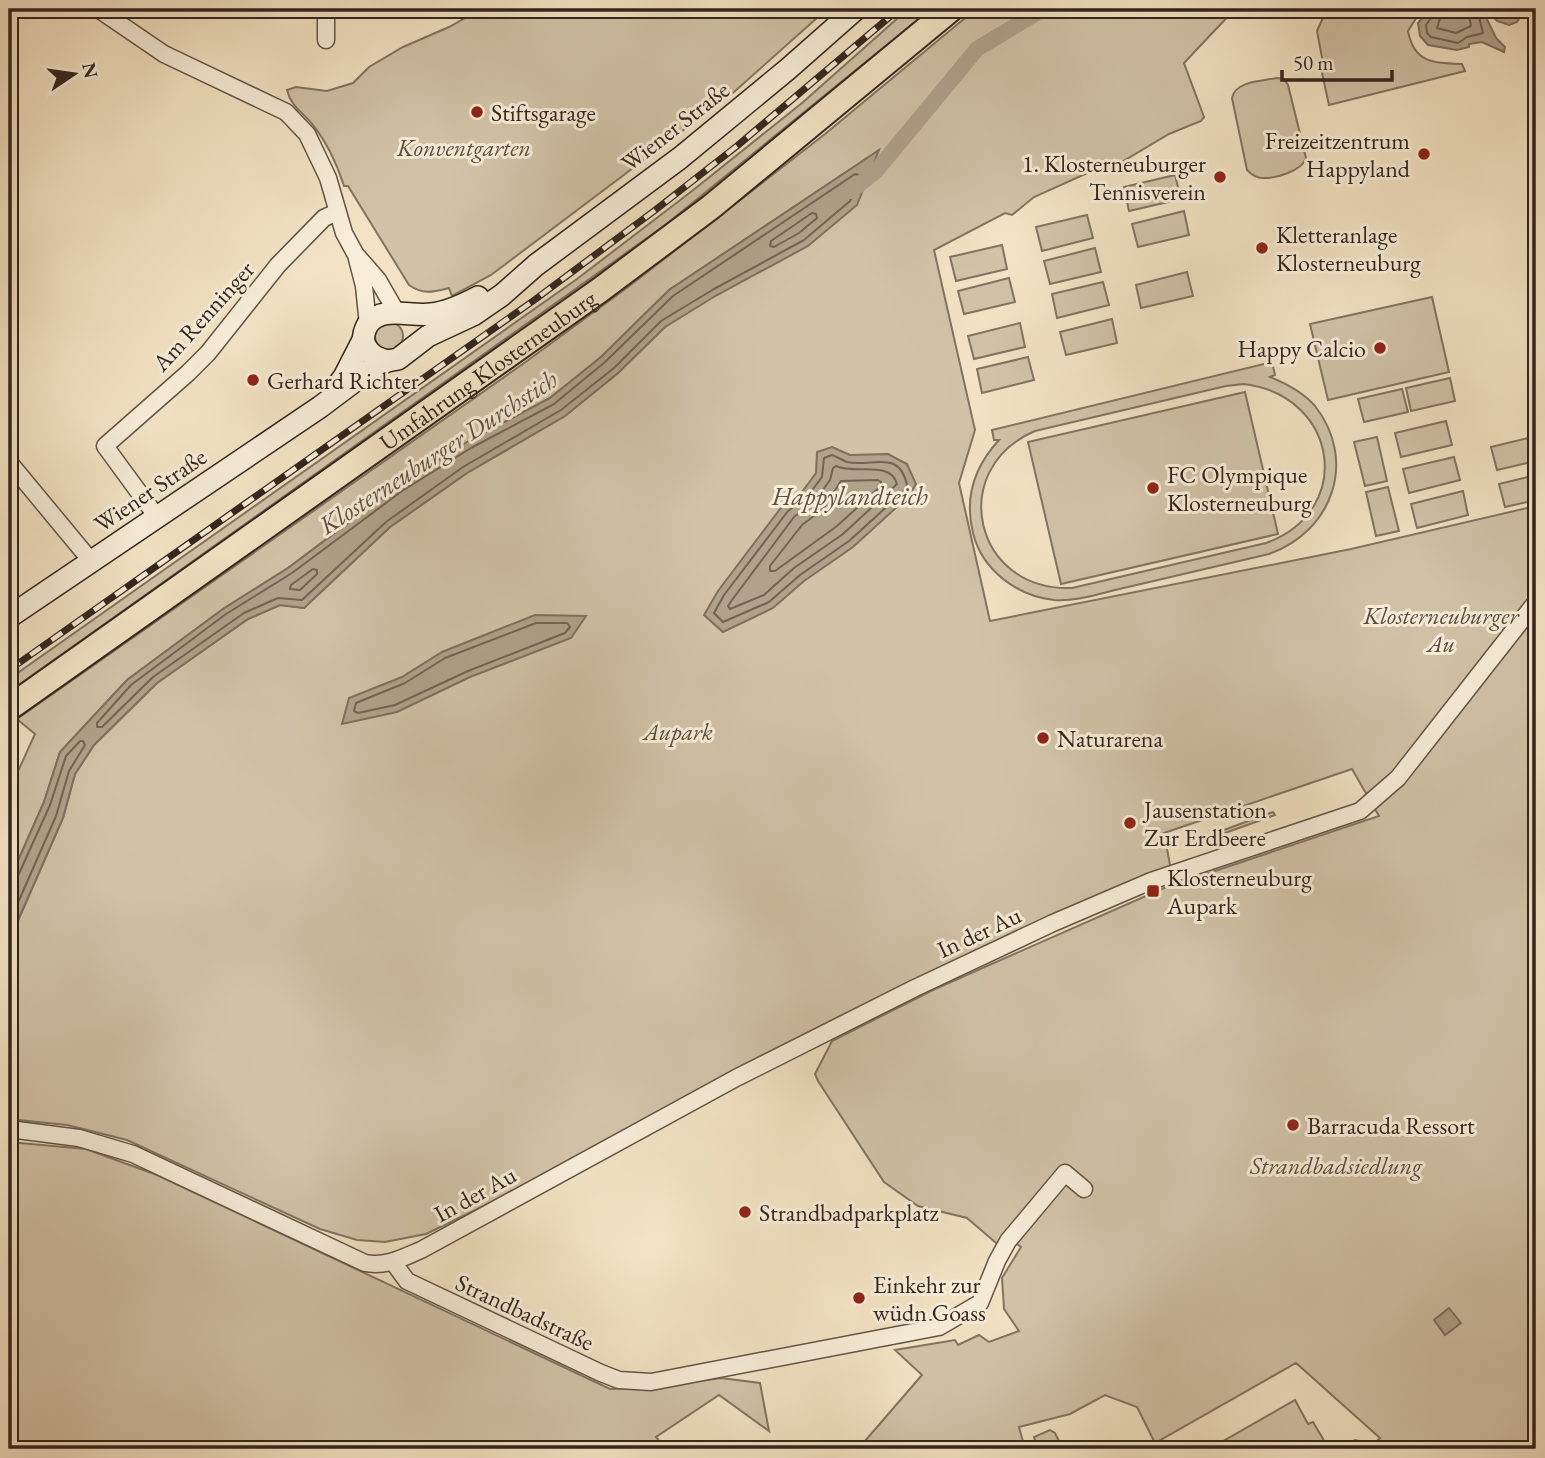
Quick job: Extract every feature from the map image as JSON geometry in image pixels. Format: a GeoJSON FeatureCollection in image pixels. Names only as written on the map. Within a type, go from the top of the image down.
{"type":"FeatureCollection","features":[{"type":"Feature","properties":{"kind":"main road","name":"Umfahrung Klosterneuburg"},"geometry":{"type":"LineString","coordinates":[[9,708],[600,290],[711,207],[951,9]]}},
{"type":"Feature","properties":{"kind":"street"},"geometry":{"type":"LineString","coordinates":[[98,9],[164,54],[286,112],[307,134],[328,178],[344,233],[356,255],[378,280],[399,314],[408,322],[412,341],[407,351]]}},
{"type":"Feature","properties":{"kind":"street"},"geometry":{"type":"LineString","coordinates":[[326,9],[326,40]]}},
{"type":"Feature","properties":{"kind":"street","name":"Wiener Straße"},"geometry":{"type":"LineString","coordinates":[[9,617],[320,407],[368,371],[387,361],[398,359],[428,336],[474,315],[502,295],[680,158],[856,9]]}},
{"type":"Feature","properties":{"kind":"street","name":"Am Renninger"},"geometry":{"type":"LineString","coordinates":[[157,517],[105,446],[208,353],[278,265],[324,218],[337,212]]}},
{"type":"Feature","properties":{"kind":"street"},"geometry":{"type":"LineString","coordinates":[[356,255],[364,286],[365,333],[370,353],[387,361]]}},
{"type":"Feature","properties":{"kind":"street","name":"Wiener Straße"},"geometry":{"type":"LineString","coordinates":[[320,407],[345,377],[365,333],[379,315],[431,314],[459,307],[521,278]]}},
{"type":"Feature","properties":{"kind":"street"},"geometry":{"type":"LineString","coordinates":[[9,462],[91,561]]}},
{"type":"Feature","properties":{"kind":"street","name":"In der Au"},"geometry":{"type":"LineString","coordinates":[[393,1262],[447,1236],[813,1038],[1053,923],[1151,881],[1360,811],[1398,778],[1536,602]]}},
{"type":"Feature","properties":{"kind":"street"},"geometry":{"type":"LineString","coordinates":[[9,1129],[79,1138],[133,1154],[365,1263],[379,1265],[393,1262]]}},
{"type":"Feature","properties":{"kind":"street","name":"Strandbadstraße"},"geometry":{"type":"LineString","coordinates":[[393,1262],[407,1281],[571,1360],[619,1380],[651,1382],[939,1328],[980,1303],[1008,1241],[1065,1173],[1084,1189]]}},
{"type":"Feature","properties":{"kind":"green space","name":"Konventgarten"},"geometry":{"type":"Polygon","coordinates":[[[481,9],[503,13],[509,9],[827,9],[734,92],[491,275],[452,296],[449,288],[428,292],[409,285],[348,186],[344,186],[323,139],[294,105],[287,90],[296,87],[327,91],[353,83],[369,67],[403,47],[449,27],[481,9]]]}},
{"type":"Feature","properties":{"kind":"green space"},"geometry":{"type":"Polygon","coordinates":[[[908,9],[931,9],[664,226],[9,692],[9,679],[577,279],[802,103],[908,9]]]}},
{"type":"Feature","properties":{"kind":"green space"},"geometry":{"type":"Polygon","coordinates":[[[976,9],[1235,9],[1184,63],[1204,117],[1201,121],[1169,134],[1110,169],[1094,170],[1034,197],[1012,215],[1005,213],[934,250],[975,430],[959,483],[990,621],[1351,549],[1536,506],[1536,1449],[1339,1449],[1355,1440],[1374,1444],[1380,1438],[1296,1363],[1155,1443],[1137,1407],[1105,1395],[1070,1414],[1019,1427],[1025,1449],[858,1449],[922,1375],[895,1350],[955,1340],[958,1345],[979,1335],[989,1342],[1019,1331],[1004,1309],[1002,1278],[1021,1247],[1007,1237],[1001,1245],[996,1243],[967,1218],[918,1206],[884,1182],[815,1074],[832,1041],[935,989],[1164,888],[1379,816],[1352,769],[1164,833],[1171,870],[733,1073],[484,1206],[426,1234],[385,1242],[357,1240],[320,1229],[127,1140],[67,1125],[9,1119],[9,941],[63,818],[75,774],[94,745],[157,683],[248,619],[280,605],[304,608],[390,527],[467,473],[565,416],[618,373],[665,327],[856,205],[878,151],[669,290],[601,357],[550,398],[467,442],[398,485],[288,568],[223,609],[127,680],[60,752],[44,802],[9,881],[9,791],[35,734],[17,719],[527,361],[628,287],[825,134],[976,9]]]}},
{"type":"Feature","properties":{"kind":"green space"},"geometry":{"type":"Polygon","coordinates":[[[1327,9],[1422,9],[1408,31],[1415,50],[1434,62],[1462,64],[1465,71],[1329,105],[1320,64],[1323,63],[1317,31],[1327,9]]]}},
{"type":"Feature","properties":{"kind":"green space"},"geometry":{"type":"Polygon","coordinates":[[[1284,79],[1288,85],[1306,158],[1299,167],[1287,173],[1260,178],[1247,170],[1232,98],[1234,92],[1244,85],[1284,79]]]}},
{"type":"Feature","properties":{"kind":"green space"},"geometry":{"type":"Polygon","coordinates":[[[1175,175],[1181,199],[1129,211],[1124,187],[1175,175]]]}},
{"type":"Feature","properties":{"kind":"green space"},"geometry":{"type":"Polygon","coordinates":[[[1184,211],[1189,235],[1138,247],[1132,224],[1184,211]]]}},
{"type":"Feature","properties":{"kind":"green space"},"geometry":{"type":"Polygon","coordinates":[[[1087,215],[1093,238],[1042,251],[1036,227],[1087,215]]]}},
{"type":"Feature","properties":{"kind":"green space"},"geometry":{"type":"Polygon","coordinates":[[[1002,245],[1007,269],[956,281],[950,257],[1002,245]]]}},
{"type":"Feature","properties":{"kind":"green space"},"geometry":{"type":"Polygon","coordinates":[[[1095,248],[1101,272],[1050,284],[1044,261],[1095,248]]]}},
{"type":"Feature","properties":{"kind":"green space"},"geometry":{"type":"Polygon","coordinates":[[[1187,272],[1193,296],[1141,308],[1136,285],[1187,272]]]}},
{"type":"Feature","properties":{"kind":"green space"},"geometry":{"type":"Polygon","coordinates":[[[1009,278],[1015,302],[964,314],[958,291],[1009,278]]]}},
{"type":"Feature","properties":{"kind":"green space"},"geometry":{"type":"Polygon","coordinates":[[[1103,282],[1109,305],[1057,318],[1052,294],[1103,282]]]}},
{"type":"Feature","properties":{"kind":"green space","name":"Happy Calcio"},"geometry":{"type":"Polygon","coordinates":[[[1432,297],[1449,372],[1328,400],[1310,324],[1432,297]]]}},
{"type":"Feature","properties":{"kind":"green space"},"geometry":{"type":"Polygon","coordinates":[[[1112,319],[1117,343],[1066,355],[1060,332],[1112,319]]]}},
{"type":"Feature","properties":{"kind":"green space"},"geometry":{"type":"Polygon","coordinates":[[[389,322],[399,326],[403,336],[399,346],[389,350],[379,346],[375,336],[379,326],[389,322]]]}},
{"type":"Feature","properties":{"kind":"green space"},"geometry":{"type":"Polygon","coordinates":[[[1020,323],[1025,347],[974,359],[968,336],[1020,323]]]}},
{"type":"Feature","properties":{"kind":"green space"},"geometry":{"type":"Polygon","coordinates":[[[1028,357],[1034,380],[982,393],[977,369],[1028,357]]]}},
{"type":"Feature","properties":{"kind":"green space"},"geometry":{"type":"Polygon","coordinates":[[[1272,362],[1275,375],[1270,377],[1305,397],[1315,406],[1328,427],[1335,449],[1336,471],[1332,492],[1323,512],[1309,529],[1291,544],[1269,554],[1091,596],[1054,600],[1027,593],[1003,579],[984,559],[973,533],[970,507],[973,483],[983,461],[999,440],[994,440],[992,430],[1272,362]],[[1244,384],[1226,386],[1035,431],[1007,449],[989,472],[982,498],[983,525],[994,550],[1012,570],[1039,584],[1072,588],[1266,543],[1295,527],[1313,506],[1323,482],[1324,456],[1316,431],[1300,409],[1276,393],[1244,384]]]}},
{"type":"Feature","properties":{"kind":"green space"},"geometry":{"type":"Polygon","coordinates":[[[1450,378],[1455,401],[1411,411],[1406,388],[1450,378]]]}},
{"type":"Feature","properties":{"kind":"green space"},"geometry":{"type":"Polygon","coordinates":[[[1402,389],[1408,412],[1364,422],[1358,399],[1402,389]]]}},
{"type":"Feature","properties":{"kind":"green space","name":"FC Olympique Klosterneuburg"},"geometry":{"type":"Polygon","coordinates":[[[1245,392],[1278,534],[1061,584],[1028,442],[1245,392]]]}},
{"type":"Feature","properties":{"kind":"green space"},"geometry":{"type":"Polygon","coordinates":[[[1446,421],[1452,445],[1401,457],[1395,433],[1446,421]]]}},
{"type":"Feature","properties":{"kind":"green space"},"geometry":{"type":"Polygon","coordinates":[[[1536,436],[1536,461],[1497,470],[1491,447],[1536,436]]]}},
{"type":"Feature","properties":{"kind":"green space"},"geometry":{"type":"Polygon","coordinates":[[[1377,437],[1387,481],[1365,486],[1354,442],[1377,437]]]}},
{"type":"Feature","properties":{"kind":"green space"},"geometry":{"type":"Polygon","coordinates":[[[1454,457],[1460,480],[1409,493],[1403,469],[1454,457]]]}},
{"type":"Feature","properties":{"kind":"green space"},"geometry":{"type":"Polygon","coordinates":[[[1536,475],[1536,500],[1505,507],[1499,484],[1536,475]]]}},
{"type":"Feature","properties":{"kind":"green space"},"geometry":{"type":"Polygon","coordinates":[[[1388,487],[1399,531],[1376,536],[1366,492],[1388,487]]]}},
{"type":"Feature","properties":{"kind":"green space"},"geometry":{"type":"Polygon","coordinates":[[[1463,491],[1468,515],[1417,528],[1411,504],[1463,491]]]}},
{"type":"Feature","properties":{"kind":"green space"},"geometry":{"type":"Polygon","coordinates":[[[1273,812],[1275,815],[1186,847],[1185,844],[1273,812]]]}},
{"type":"Feature","properties":{"kind":"green space"},"geometry":{"type":"Polygon","coordinates":[[[9,1142],[86,1149],[157,1175],[610,1389],[721,1378],[760,1383],[769,1431],[719,1395],[656,1437],[666,1449],[9,1449],[9,1142]]]}},
{"type":"Feature","properties":{"kind":"green space"},"geometry":{"type":"Polygon","coordinates":[[[1295,1400],[1308,1424],[1313,1422],[1329,1449],[1219,1449],[1222,1447],[1220,1443],[1295,1400]]]}},
{"type":"Feature","properties":{"kind":"green space"},"geometry":{"type":"Polygon","coordinates":[[[1050,1430],[1055,1433],[1063,1449],[1038,1449],[1034,1437],[1050,1430]]]}},
{"type":"Feature","properties":{"kind":"water"},"geometry":{"type":"Polygon","coordinates":[[[1430,9],[1482,9],[1496,38],[1505,47],[1504,52],[1482,42],[1457,50],[1428,45],[1420,36],[1418,23],[1430,9]]]}},
{"type":"Feature","properties":{"kind":"water"},"geometry":{"type":"Polygon","coordinates":[[[1487,9],[1525,9],[1517,22],[1509,25],[1497,21],[1487,9]]]}},
{"type":"Feature","properties":{"kind":"water"},"geometry":{"type":"Polygon","coordinates":[[[879,150],[857,205],[808,246],[717,295],[665,327],[618,373],[565,416],[467,473],[390,527],[304,608],[280,605],[248,619],[157,683],[94,745],[75,774],[63,818],[9,941],[9,881],[44,802],[60,752],[127,680],[223,609],[288,568],[398,486],[467,442],[550,398],[601,357],[669,290],[879,150]]]}},
{"type":"Feature","properties":{"kind":"water","name":"Happylandteich"},"geometry":{"type":"Polygon","coordinates":[[[832,447],[850,455],[888,454],[907,464],[916,484],[909,496],[853,547],[804,581],[773,608],[723,632],[704,615],[718,591],[783,505],[802,492],[816,473],[817,452],[832,447]]]}},
{"type":"Feature","properties":{"kind":"water"},"geometry":{"type":"Polygon","coordinates":[[[535,615],[586,616],[571,638],[470,677],[397,712],[342,724],[349,698],[402,677],[442,652],[535,615]]]}},
{"type":"Feature","properties":{"kind":"water"},"geometry":{"type":"Polygon","coordinates":[[[1449,1308],[1461,1323],[1445,1335],[1434,1320],[1449,1308]]]}},
{"type":"Feature","properties":{"kind":"waterway","name":"Klosterneuburger Durchstich"},"geometry":{"type":"LineString","coordinates":[[851,191],[876,171],[977,49],[1043,9]]}},
{"type":"Feature","properties":{"kind":"railway"},"geometry":{"type":"LineString","coordinates":[[9,670],[533,301],[737,146],[899,9]]}},
{"type":"Feature","properties":{"kind":"place","name":"Stiftsgarage"},"geometry":{"type":"Point","coordinates":[477,112]}},
{"type":"Feature","properties":{"kind":"place","name":"Freizeitzentrum Happyland"},"geometry":{"type":"Point","coordinates":[1424,154]}},
{"type":"Feature","properties":{"kind":"place","name":"1. Klosterneuburger Tennisverein"},"geometry":{"type":"Point","coordinates":[1220,177]}},
{"type":"Feature","properties":{"kind":"place","name":"Kletteranlage Klosterneuburg"},"geometry":{"type":"Point","coordinates":[1262,248]}},
{"type":"Feature","properties":{"kind":"place","name":"Happy Calcio"},"geometry":{"type":"Point","coordinates":[1380,348]}},
{"type":"Feature","properties":{"kind":"place","name":"Gerhard Richter"},"geometry":{"type":"Point","coordinates":[253,380]}},
{"type":"Feature","properties":{"kind":"place","name":"FC Olympique Klosterneuburg"},"geometry":{"type":"Point","coordinates":[1153,488]}},
{"type":"Feature","properties":{"kind":"place","name":"Naturarena"},"geometry":{"type":"Point","coordinates":[1043,738]}},
{"type":"Feature","properties":{"kind":"place","name":"Jausenstation Zur Erdbeere"},"geometry":{"type":"Point","coordinates":[1130,823]}},
{"type":"Feature","properties":{"kind":"place","name":"Klosterneuburg Aupark"},"geometry":{"type":"Point","coordinates":[1153,891]}},
{"type":"Feature","properties":{"kind":"place","name":"Barracuda Ressort"},"geometry":{"type":"Point","coordinates":[1293,1125]}},
{"type":"Feature","properties":{"kind":"place","name":"Strandbadparkplatz"},"geometry":{"type":"Point","coordinates":[745,1212]}},
{"type":"Feature","properties":{"kind":"place","name":"Einkehr zur wüdn Goass"},"geometry":{"type":"Point","coordinates":[859,1298]}},
{"type":"Feature","properties":{"kind":"park label","name":"Klosterneuburger Au"},"geometry":{"type":"Point","coordinates":[1441,629]}},
{"type":"Feature","properties":{"kind":"park label","name":"Aupark"},"geometry":{"type":"Point","coordinates":[678,731]}},
{"type":"Feature","properties":{"kind":"park label","name":"Strandbadsiedlung"},"geometry":{"type":"Point","coordinates":[1336,1165]}}]}
